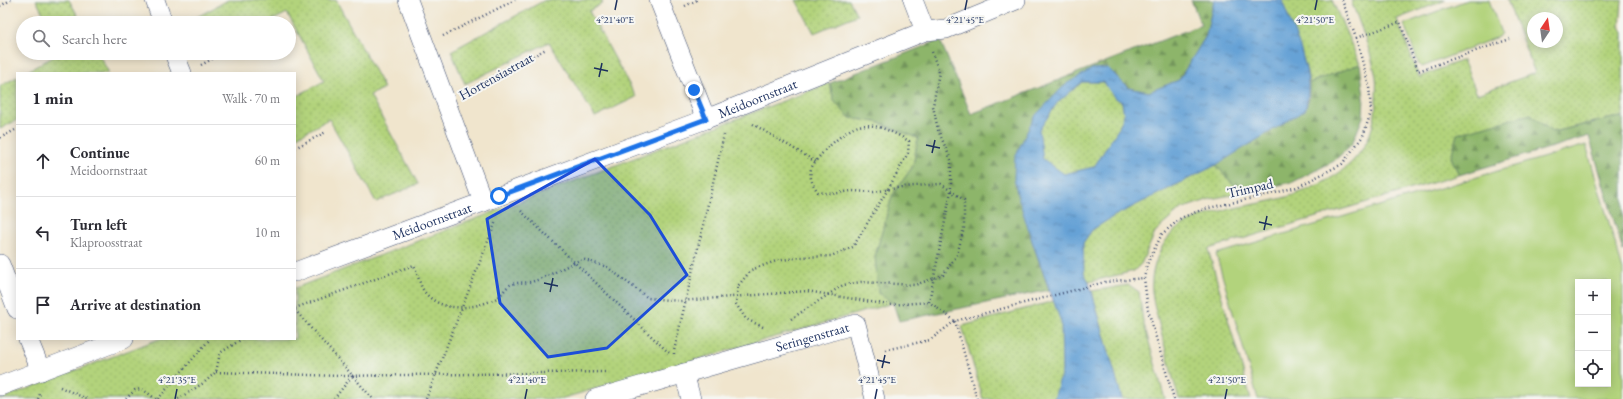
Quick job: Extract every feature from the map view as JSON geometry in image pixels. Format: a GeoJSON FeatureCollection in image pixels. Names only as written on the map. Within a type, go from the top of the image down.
{"type":"FeatureCollection","features":[{"type":"Feature","properties":{"kind":"street"},"geometry":{"type":"LineString","coordinates":[[155,0],[161,16]]}},
{"type":"Feature","properties":{"kind":"street","name":"Hortensiastraat"},"geometry":{"type":"LineString","coordinates":[[408,0],[483,202]]}},
{"type":"Feature","properties":{"kind":"street"},"geometry":{"type":"LineString","coordinates":[[659,0],[713,117]]}},
{"type":"Feature","properties":{"kind":"street"},"geometry":{"type":"LineString","coordinates":[[913,0],[925,31]]}},
{"type":"Feature","properties":{"kind":"street","name":"Meidoornstraat"},"geometry":{"type":"LineString","coordinates":[[296,272],[713,117],[925,31],[946,29],[1016,0]]}},
{"type":"Feature","properties":{"kind":"street"},"geometry":{"type":"LineString","coordinates":[[181,60],[190,70]]}},
{"type":"Feature","properties":{"kind":"street"},"geometry":{"type":"LineString","coordinates":[[0,264],[16,306]]}},
{"type":"Feature","properties":{"kind":"street","name":"Seringenstraat"},"geometry":{"type":"LineString","coordinates":[[595,399],[856,324],[864,355]]}},
{"type":"Feature","properties":{"kind":"street"},"geometry":{"type":"LineString","coordinates":[[28,340],[40,371]]}},
{"type":"Feature","properties":{"kind":"street"},"geometry":{"type":"LineString","coordinates":[[0,386],[121,340]]}},
{"type":"Feature","properties":{"kind":"street"},"geometry":{"type":"LineString","coordinates":[[864,355],[875,399]]}},
{"type":"Feature","properties":{"kind":"street"},"geometry":{"type":"LineString","coordinates":[[684,373],[691,399]]}},
{"type":"Feature","properties":{"kind":"path"},"geometry":{"type":"LineString","coordinates":[[0,6],[11,0]]}},
{"type":"Feature","properties":{"kind":"path"},"geometry":{"type":"LineString","coordinates":[[439,38],[515,0]]}},
{"type":"Feature","properties":{"kind":"path","name":"Trimpad"},"geometry":{"type":"LineString","coordinates":[[1174,399],[1148,310],[1144,278],[1148,262],[1162,234],[1181,218],[1204,209],[1297,187],[1342,164],[1363,136],[1371,112],[1369,86],[1356,38],[1342,0]]}},
{"type":"Feature","properties":{"kind":"path"},"geometry":{"type":"LineString","coordinates":[[1356,38],[1400,22],[1418,71],[1510,39]]}},
{"type":"Feature","properties":{"kind":"path"},"geometry":{"type":"LineString","coordinates":[[925,31],[939,72],[933,106],[938,130],[951,160],[951,191],[929,302]]}},
{"type":"Feature","properties":{"kind":"path","name":"Hortensiastraat"},"geometry":{"type":"LineString","coordinates":[[446,103],[546,48]]}},
{"type":"Feature","properties":{"kind":"path"},"geometry":{"type":"LineString","coordinates":[[190,70],[209,60]]}},
{"type":"Feature","properties":{"kind":"path"},"geometry":{"type":"LineString","coordinates":[[740,106],[745,120],[816,162]]}},
{"type":"Feature","properties":{"kind":"path"},"geometry":{"type":"LineString","coordinates":[[519,209],[573,263],[676,360],[674,351],[726,129],[713,117]]}},
{"type":"Feature","properties":{"kind":"path"},"geometry":{"type":"LineString","coordinates":[[768,325],[761,327],[746,319],[736,304],[738,286],[751,270],[776,261],[801,257],[831,256],[853,247],[888,189],[908,153],[909,141],[894,133],[873,126],[860,125],[853,128],[822,153],[811,169],[811,182],[818,192],[832,194],[851,191],[874,192],[888,189],[941,184],[964,200],[964,228],[957,255],[943,275],[934,279],[916,285],[861,282],[843,285],[830,295],[790,319]]}},
{"type":"Feature","properties":{"kind":"path"},"geometry":{"type":"LineString","coordinates":[[0,138],[16,130]]}},
{"type":"Feature","properties":{"kind":"path"},"geometry":{"type":"LineString","coordinates":[[296,147],[326,132]]}},
{"type":"Feature","properties":{"kind":"path"},"geometry":{"type":"LineString","coordinates":[[426,399],[497,218]]}},
{"type":"Feature","properties":{"kind":"path"},"geometry":{"type":"LineString","coordinates":[[296,309],[414,265],[422,288],[435,303],[455,308],[462,307],[498,297],[509,285],[520,282],[534,282],[582,259],[607,267],[648,298],[686,300],[808,292],[889,305],[929,302],[955,321],[977,399]]}},
{"type":"Feature","properties":{"kind":"path"},"geometry":{"type":"LineString","coordinates":[[864,355],[930,340],[955,321],[1105,282],[1144,278]]}},
{"type":"Feature","properties":{"kind":"path"},"geometry":{"type":"LineString","coordinates":[[296,310],[373,399]]}},
{"type":"Feature","properties":{"kind":"path"},"geometry":{"type":"LineString","coordinates":[[126,399],[135,390],[142,389],[157,399],[209,340]]}},
{"type":"Feature","properties":{"kind":"path"},"geometry":{"type":"LineString","coordinates":[[178,399],[206,382],[216,372],[220,353],[240,340]]}},
{"type":"Feature","properties":{"kind":"path"},"geometry":{"type":"LineString","coordinates":[[216,372],[352,376],[606,372]]}},
{"type":"Feature","properties":{"kind":"path"},"geometry":{"type":"LineString","coordinates":[[334,399],[352,376]]}},
{"type":"Feature","properties":{"kind":"highlighted area"},"geometry":{"type":"Polygon","coordinates":[[[595,159],[650,215],[687,275],[607,348],[548,357],[500,303],[487,219],[595,159]]]}},
{"type":"Feature","properties":{"kind":"green space"},"geometry":{"type":"Polygon","coordinates":[[[36,0],[69,0],[78,16],[44,16],[36,0]]]}},
{"type":"Feature","properties":{"kind":"green space"},"geometry":{"type":"Polygon","coordinates":[[[228,0],[336,0],[384,88],[370,95],[418,184],[376,202],[329,119],[296,137],[296,96],[324,81],[296,30],[296,16],[289,16],[287,13],[281,16],[199,16],[228,0]]]}},
{"type":"Feature","properties":{"kind":"green space"},"geometry":{"type":"Polygon","coordinates":[[[545,0],[601,0],[603,3],[589,11],[636,97],[595,117],[549,42],[465,84],[451,51],[545,0]]]}},
{"type":"Feature","properties":{"kind":"green space"},"geometry":{"type":"Polygon","coordinates":[[[796,0],[849,0],[857,15],[814,33],[796,0]]]}},
{"type":"Feature","properties":{"kind":"green space"},"geometry":{"type":"Polygon","coordinates":[[[1191,0],[1214,0],[1206,36],[1179,80],[1149,92],[1128,88],[1108,68],[1092,69],[1034,117],[1032,241],[1049,290],[899,321],[893,303],[878,293],[875,256],[892,196],[913,166],[918,138],[877,122],[850,118],[834,101],[830,83],[940,40],[971,114],[1201,25],[1191,0]]]}},
{"type":"Feature","properties":{"kind":"green space"},"geometry":{"type":"Polygon","coordinates":[[[1282,0],[1332,0],[1360,64],[1309,83],[1307,71],[1282,0]]]}},
{"type":"Feature","properties":{"kind":"green space"},"geometry":{"type":"Polygon","coordinates":[[[1351,0],[1446,0],[1397,19],[1419,77],[1463,60],[1477,94],[1535,73],[1507,0],[1622,0],[1620,26],[1623,33],[1623,117],[1552,132],[1451,157],[1459,175],[1208,249],[1251,399],[1179,399],[1152,292],[1153,272],[1161,250],[1169,236],[1174,231],[1193,220],[1220,211],[1293,195],[1326,181],[1340,172],[1352,161],[1362,149],[1370,135],[1374,118],[1376,77],[1365,38],[1351,0]]]}},
{"type":"Feature","properties":{"kind":"green space"},"geometry":{"type":"Polygon","coordinates":[[[1467,0],[1489,0],[1501,33],[1498,37],[1422,67],[1419,65],[1404,24],[1467,0]]]}},
{"type":"Feature","properties":{"kind":"green space"},"geometry":{"type":"Polygon","coordinates":[[[47,60],[102,60],[108,72],[26,72],[47,60]]]}},
{"type":"Feature","properties":{"kind":"green space"},"geometry":{"type":"Polygon","coordinates":[[[1360,64],[1364,97],[1363,117],[1352,144],[1334,161],[1293,182],[1241,193],[1216,165],[1305,110],[1309,98],[1309,83],[1360,64]]]}},
{"type":"Feature","properties":{"kind":"green space"},"geometry":{"type":"Polygon","coordinates":[[[16,78],[16,121],[0,129],[0,86],[16,78]]]}},
{"type":"Feature","properties":{"kind":"green space"},"geometry":{"type":"Polygon","coordinates":[[[1082,82],[1104,82],[1114,97],[1122,102],[1124,115],[1119,128],[1094,167],[1064,174],[1042,159],[1039,130],[1057,103],[1082,82]]]}},
{"type":"Feature","properties":{"kind":"green space"},"geometry":{"type":"Polygon","coordinates":[[[830,83],[834,101],[850,118],[877,122],[918,138],[913,166],[892,196],[893,303],[560,399],[0,399],[156,340],[296,340],[296,288],[830,83]]]}},
{"type":"Feature","properties":{"kind":"green space"},"geometry":{"type":"Polygon","coordinates":[[[1531,114],[1552,132],[1623,117],[1623,251],[1589,136],[1459,175],[1451,157],[1457,134],[1531,114]]]}},
{"type":"Feature","properties":{"kind":"green space"},"geometry":{"type":"Polygon","coordinates":[[[1586,145],[1623,270],[1623,399],[1258,399],[1216,254],[1586,145]]]}},
{"type":"Feature","properties":{"kind":"green space"},"geometry":{"type":"Polygon","coordinates":[[[1216,165],[1241,193],[1210,199],[1181,209],[1156,231],[1141,264],[1134,271],[1089,282],[1084,273],[1083,243],[1092,230],[1114,216],[1216,165]]]}},
{"type":"Feature","properties":{"kind":"green space"},"geometry":{"type":"Polygon","coordinates":[[[1129,285],[1139,292],[1143,321],[1165,399],[1122,399],[1092,291],[1129,285]]]}},
{"type":"Feature","properties":{"kind":"green space"},"geometry":{"type":"Polygon","coordinates":[[[1054,301],[1061,322],[1062,371],[1056,398],[983,399],[962,326],[1054,301]]]}},
{"type":"Feature","properties":{"kind":"water"},"geometry":{"type":"Polygon","coordinates":[[[1214,0],[1282,0],[1306,68],[1308,96],[1305,110],[1216,165],[1114,216],[1092,230],[1083,243],[1084,273],[1089,282],[1122,399],[1054,399],[1062,371],[1061,322],[1032,241],[1017,193],[1014,178],[1015,157],[1034,117],[1066,84],[1092,69],[1108,68],[1128,88],[1149,92],[1179,80],[1206,36],[1214,0]],[[1082,82],[1057,103],[1039,130],[1043,159],[1064,174],[1094,167],[1119,128],[1124,115],[1122,102],[1114,97],[1104,82],[1082,82]]]}},
{"type":"Feature","properties":{"kind":"route"},"geometry":{"type":"LineString","coordinates":[[499,196],[706,119],[694,90]]}}]}
